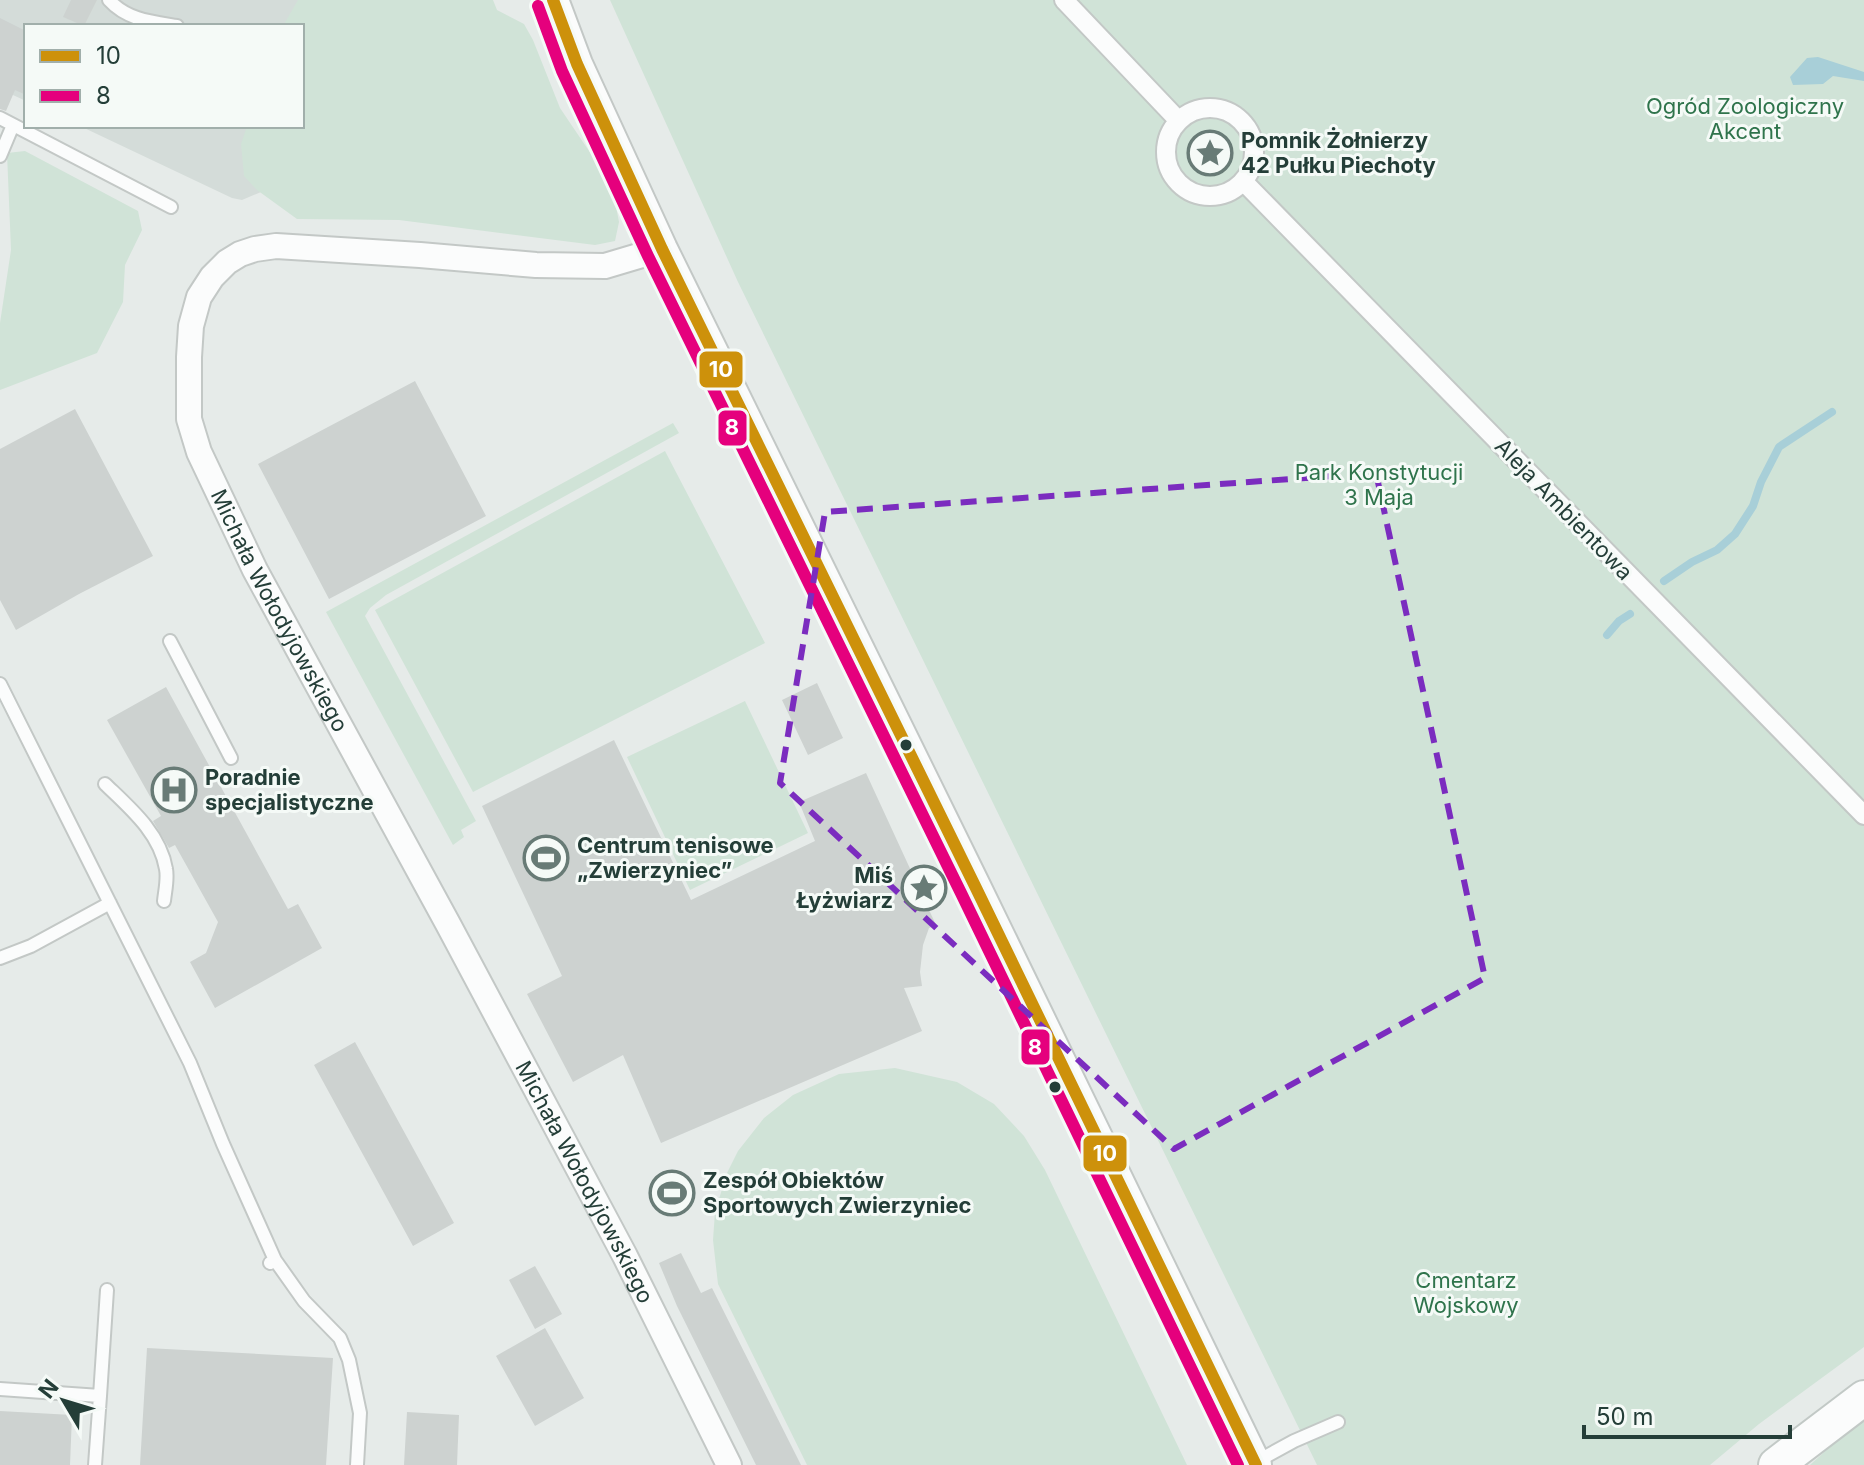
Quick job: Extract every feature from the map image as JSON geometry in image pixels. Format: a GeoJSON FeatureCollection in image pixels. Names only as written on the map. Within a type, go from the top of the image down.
{"type":"FeatureCollection","features":[{"type":"Feature","properties":{"kind":"main road"},"geometry":{"type":"LineString","coordinates":[[1776,1465],[1864,1398]]}},
{"type":"Feature","properties":{"kind":"street"},"geometry":{"type":"LineString","coordinates":[[553,0],[577,64],[662,249],[1255,1464]]}},
{"type":"Feature","properties":{"kind":"street"},"geometry":{"type":"LineString","coordinates":[[1064,0],[1179,121]]}},
{"type":"Feature","properties":{"kind":"street"},"geometry":{"type":"LineString","coordinates":[[1211,108],[1222,110],[1242,122],[1249,132],[1254,153],[1243,181],[1216,196],[1194,194],[1176,181],[1166,161],[1165,151],[1167,140],[1179,121],[1188,114],[1211,108]]}},
{"type":"Feature","properties":{"kind":"street","name":"Aleja Ambientowa"},"geometry":{"type":"LineString","coordinates":[[1243,181],[1864,815]]}},
{"type":"Feature","properties":{"kind":"street","name":"Michała Wołodyjowskiego"},"geometry":{"type":"LineString","coordinates":[[662,249],[605,266],[536,265],[276,246],[240,254],[212,277],[199,297],[191,326],[189,419],[199,452],[255,570],[625,1256],[729,1465]]}},
{"type":"Feature","properties":{"kind":"lane"},"geometry":{"type":"LineString","coordinates":[[109,0],[127,15],[165,24]]}},
{"type":"Feature","properties":{"kind":"lane"},"geometry":{"type":"LineString","coordinates":[[0,118],[171,207]]}},
{"type":"Feature","properties":{"kind":"lane"},"geometry":{"type":"LineString","coordinates":[[0,156],[13,125]]}},
{"type":"Feature","properties":{"kind":"lane"},"geometry":{"type":"LineString","coordinates":[[170,641],[231,758]]}},
{"type":"Feature","properties":{"kind":"lane"},"geometry":{"type":"LineString","coordinates":[[0,684],[190,1063],[273,1262],[304,1301],[340,1338],[349,1360],[360,1413],[357,1465]]}},
{"type":"Feature","properties":{"kind":"lane"},"geometry":{"type":"LineString","coordinates":[[105,784],[143,822],[159,848],[167,871],[164,901]]}},
{"type":"Feature","properties":{"kind":"lane"},"geometry":{"type":"LineString","coordinates":[[0,958],[31,946],[110,903]]}},
{"type":"Feature","properties":{"kind":"lane"},"geometry":{"type":"LineString","coordinates":[[95,1465],[107,1290]]}},
{"type":"Feature","properties":{"kind":"lane"},"geometry":{"type":"LineString","coordinates":[[0,1389],[100,1396]]}},
{"type":"Feature","properties":{"kind":"lane"},"geometry":{"type":"LineString","coordinates":[[1255,1464],[1294,1441],[1338,1422]]}},
{"type":"Feature","properties":{"kind":"highlighted area"},"geometry":{"type":"Polygon","coordinates":[[[1376,473],[1485,978],[1174,1149],[780,783],[825,512],[1376,473]]]}},
{"type":"Feature","properties":{"kind":"shaded area"},"geometry":{"type":"Polygon","coordinates":[[[0,0],[445,0],[275,186],[242,200],[84,128],[304,128],[304,24],[24,24],[24,100],[0,89],[0,0]]]}},
{"type":"Feature","properties":{"kind":"green space"},"geometry":{"type":"Polygon","coordinates":[[[298,0],[493,0],[497,10],[524,24],[560,108],[612,185],[619,222],[615,241],[595,245],[399,220],[297,219],[257,190],[244,176],[241,144],[246,128],[304,128],[304,24],[284,24],[298,0]]]}},
{"type":"Feature","properties":{"kind":"green space","name":"Park Konstytucji 3 Maja"},"geometry":{"type":"Polygon","coordinates":[[[610,0],[1864,0],[1864,1347],[1759,1424],[1710,1465],[1317,1465],[738,282],[610,0]]]}},
{"type":"Feature","properties":{"kind":"green space"},"geometry":{"type":"Polygon","coordinates":[[[25,151],[138,211],[142,230],[125,265],[123,302],[97,353],[0,390],[0,323],[11,250],[7,153],[25,151]]]}},
{"type":"Feature","properties":{"kind":"green space"},"geometry":{"type":"Polygon","coordinates":[[[673,423],[679,433],[386,595],[365,616],[476,821],[461,830],[464,837],[453,845],[326,612],[673,423]]]}},
{"type":"Feature","properties":{"kind":"green space"},"geometry":{"type":"Polygon","coordinates":[[[665,451],[765,643],[473,792],[375,610],[665,451]]]}},
{"type":"Feature","properties":{"kind":"green space"},"geometry":{"type":"Polygon","coordinates":[[[745,701],[808,833],[690,890],[627,757],[745,701]]]}},
{"type":"Feature","properties":{"kind":"green space"},"geometry":{"type":"Polygon","coordinates":[[[895,1068],[957,1082],[994,1104],[1024,1136],[1045,1170],[1187,1465],[807,1465],[718,1284],[713,1240],[715,1212],[727,1173],[738,1151],[764,1118],[793,1095],[839,1074],[895,1068]]]}},
{"type":"Feature","properties":{"kind":"green space"},"geometry":{"type":"Polygon","coordinates":[[[1864,1419],[1864,1465],[1810,1465],[1843,1435],[1864,1419]]]}},
{"type":"Feature","properties":{"kind":"water"},"geometry":{"type":"Polygon","coordinates":[[[1818,57],[1864,72],[1864,81],[1833,76],[1823,84],[1793,85],[1790,77],[1807,58],[1818,57]]]}},
{"type":"Feature","properties":{"kind":"building"},"geometry":{"type":"Polygon","coordinates":[[[71,0],[97,0],[85,24],[63,17],[71,0]]]}},
{"type":"Feature","properties":{"kind":"building"},"geometry":{"type":"Polygon","coordinates":[[[0,18],[24,30],[24,94],[15,90],[6,111],[0,109],[0,18]]]}},
{"type":"Feature","properties":{"kind":"building"},"geometry":{"type":"Polygon","coordinates":[[[415,381],[486,516],[329,599],[258,464],[415,381]]]}},
{"type":"Feature","properties":{"kind":"building"},"geometry":{"type":"Polygon","coordinates":[[[75,409],[153,556],[16,630],[0,600],[0,449],[75,409]]]}},
{"type":"Feature","properties":{"kind":"building"},"geometry":{"type":"Polygon","coordinates":[[[817,683],[843,738],[808,755],[782,700],[817,683]]]}},
{"type":"Feature","properties":{"kind":"building"},"geometry":{"type":"Polygon","coordinates":[[[166,687],[288,909],[298,904],[322,948],[215,1008],[190,962],[206,953],[218,922],[175,845],[169,848],[153,821],[161,816],[107,720],[166,687]]]}},
{"type":"Feature","properties":{"kind":"building"},"geometry":{"type":"Polygon","coordinates":[[[614,740],[691,900],[815,841],[799,802],[866,773],[936,925],[929,928],[923,945],[922,986],[904,988],[922,1031],[661,1143],[623,1055],[573,1082],[527,994],[562,976],[482,806],[614,740]]]}},
{"type":"Feature","properties":{"kind":"building"},"geometry":{"type":"Polygon","coordinates":[[[355,1042],[454,1223],[413,1246],[314,1065],[355,1042]]]}},
{"type":"Feature","properties":{"kind":"building"},"geometry":{"type":"Polygon","coordinates":[[[681,1253],[701,1293],[712,1288],[801,1465],[756,1465],[659,1263],[681,1253]]]}},
{"type":"Feature","properties":{"kind":"building"},"geometry":{"type":"Polygon","coordinates":[[[535,1266],[562,1314],[535,1329],[509,1280],[535,1266]]]}},
{"type":"Feature","properties":{"kind":"building"},"geometry":{"type":"Polygon","coordinates":[[[545,1328],[584,1398],[535,1426],[496,1356],[545,1328]]]}},
{"type":"Feature","properties":{"kind":"building"},"geometry":{"type":"Polygon","coordinates":[[[147,1348],[333,1358],[326,1465],[140,1465],[147,1348]]]}},
{"type":"Feature","properties":{"kind":"building"},"geometry":{"type":"Polygon","coordinates":[[[0,1411],[72,1415],[70,1465],[0,1465],[0,1411]]]}},
{"type":"Feature","properties":{"kind":"building"},"geometry":{"type":"Polygon","coordinates":[[[407,1412],[459,1415],[457,1465],[404,1465],[407,1412]]]}},
{"type":"Feature","properties":{"kind":"waterway"},"geometry":{"type":"LineString","coordinates":[[1664,581],[1717,550],[1735,534],[1753,506],[1779,447],[1832,412]]}},
{"type":"Feature","properties":{"kind":"waterway"},"geometry":{"type":"LineString","coordinates":[[1607,635],[1630,614]]}},
{"type":"Feature","properties":{"kind":"transit line","name":"10"},"geometry":{"type":"LineString","coordinates":[[553,0],[577,64],[662,249],[1256,1465]]}},
{"type":"Feature","properties":{"kind":"transit line","name":"8"},"geometry":{"type":"LineString","coordinates":[[538,6],[562,71],[648,256],[1238,1465]]}},
{"type":"Feature","properties":{"kind":"place","name":"Pomnik Żołnierzy 42 Pułku Piechoty"},"geometry":{"type":"Point","coordinates":[1210,153]}},
{"type":"Feature","properties":{"kind":"place","name":"Poradnie specjalistyczne"},"geometry":{"type":"Point","coordinates":[174,790]}},
{"type":"Feature","properties":{"kind":"place","name":"Centrum tenisowe „Zwierzyniec”"},"geometry":{"type":"Point","coordinates":[546,858]}},
{"type":"Feature","properties":{"kind":"place","name":"Miś Łyżwiarz"},"geometry":{"type":"Point","coordinates":[924,888]}},
{"type":"Feature","properties":{"kind":"place","name":"Zespół Obiektów Sportowych Zwierzyniec"},"geometry":{"type":"Point","coordinates":[672,1193]}},
{"type":"Feature","properties":{"kind":"park label","name":"Ogród Zoologiczny Akcent"},"geometry":{"type":"Point","coordinates":[1745,118]}},
{"type":"Feature","properties":{"kind":"park label","name":"Cmentarz Wojskowy"},"geometry":{"type":"Point","coordinates":[1466,1292]}}]}
